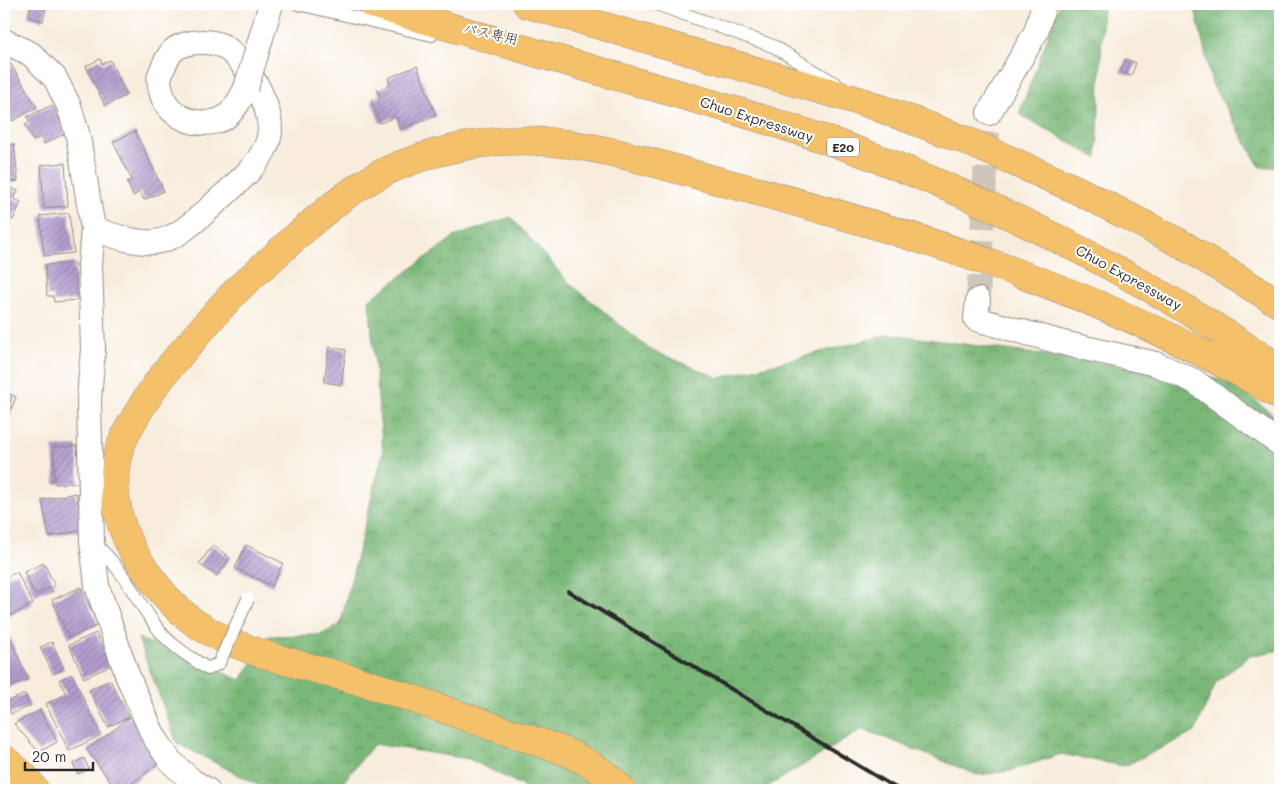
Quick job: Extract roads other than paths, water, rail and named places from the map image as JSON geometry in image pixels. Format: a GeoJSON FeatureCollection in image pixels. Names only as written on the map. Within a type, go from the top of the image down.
{"type":"FeatureCollection","features":[{"type":"Feature","properties":{"kind":"highway","name":"Chuo Expressway"},"geometry":{"type":"LineString","coordinates":[[372,4],[752,115],[889,163],[997,209],[1111,266],[1213,323],[1280,369]]}},
{"type":"Feature","properties":{"kind":"highway"},"geometry":{"type":"LineString","coordinates":[[527,4],[866,103],[965,140],[1075,189],[1178,242],[1280,304]]}},
{"type":"Feature","properties":{"kind":"highway"},"geometry":{"type":"LineString","coordinates":[[622,790],[592,764],[554,747],[365,683],[239,645],[196,623],[166,596],[139,562],[121,527],[115,494],[117,456],[138,412],[164,372],[238,289],[319,216],[356,187],[381,173],[409,161],[454,148],[507,140],[577,144],[804,203],[944,247],[1133,319],[1202,352],[1280,396]]}},
{"type":"Feature","properties":{"kind":"highway"},"geometry":{"type":"LineString","coordinates":[[4,759],[23,775],[35,790]]}},
{"type":"Feature","properties":{"kind":"street"},"geometry":{"type":"LineString","coordinates":[[94,229],[124,239],[153,244],[167,240],[188,229],[244,176],[261,155],[268,143],[272,126],[267,105],[240,62],[226,48],[210,42],[192,44],[175,49],[165,63],[159,78],[162,96],[170,110],[186,119],[204,124],[224,118],[240,101],[246,88],[271,4]]}},
{"type":"Feature","properties":{"kind":"street"},"geometry":{"type":"LineString","coordinates":[[989,113],[1036,32],[1044,4]]}},
{"type":"Feature","properties":{"kind":"street"},"geometry":{"type":"LineString","coordinates":[[4,41],[31,54],[55,78],[69,106],[78,136],[94,229],[90,265],[93,349],[89,399],[92,542],[98,586],[128,677],[153,735],[170,761],[192,781],[207,790]]}},
{"type":"Feature","properties":{"kind":"street"},"geometry":{"type":"LineString","coordinates":[[978,300],[976,319],[1067,344],[1156,364],[1194,381],[1280,444]]}},
{"type":"Feature","properties":{"kind":"lane","name":"バス専用"},"geometry":{"type":"LineString","coordinates":[[298,4],[620,77]]}},
{"type":"Feature","properties":{"kind":"lane"},"geometry":{"type":"LineString","coordinates":[[656,4],[773,46],[866,103]]}},
{"type":"Feature","properties":{"kind":"lane"},"geometry":{"type":"LineString","coordinates":[[92,542],[130,584],[160,632],[208,669],[219,663],[248,600]]}},
{"type":"Feature","properties":{"kind":"tunnel"},"geometry":{"type":"LineString","coordinates":[[978,300],[989,113]]}},
{"type":"Feature","properties":{"kind":"railway"},"geometry":{"type":"LineString","coordinates":[[568,591],[899,790]]}}]}
